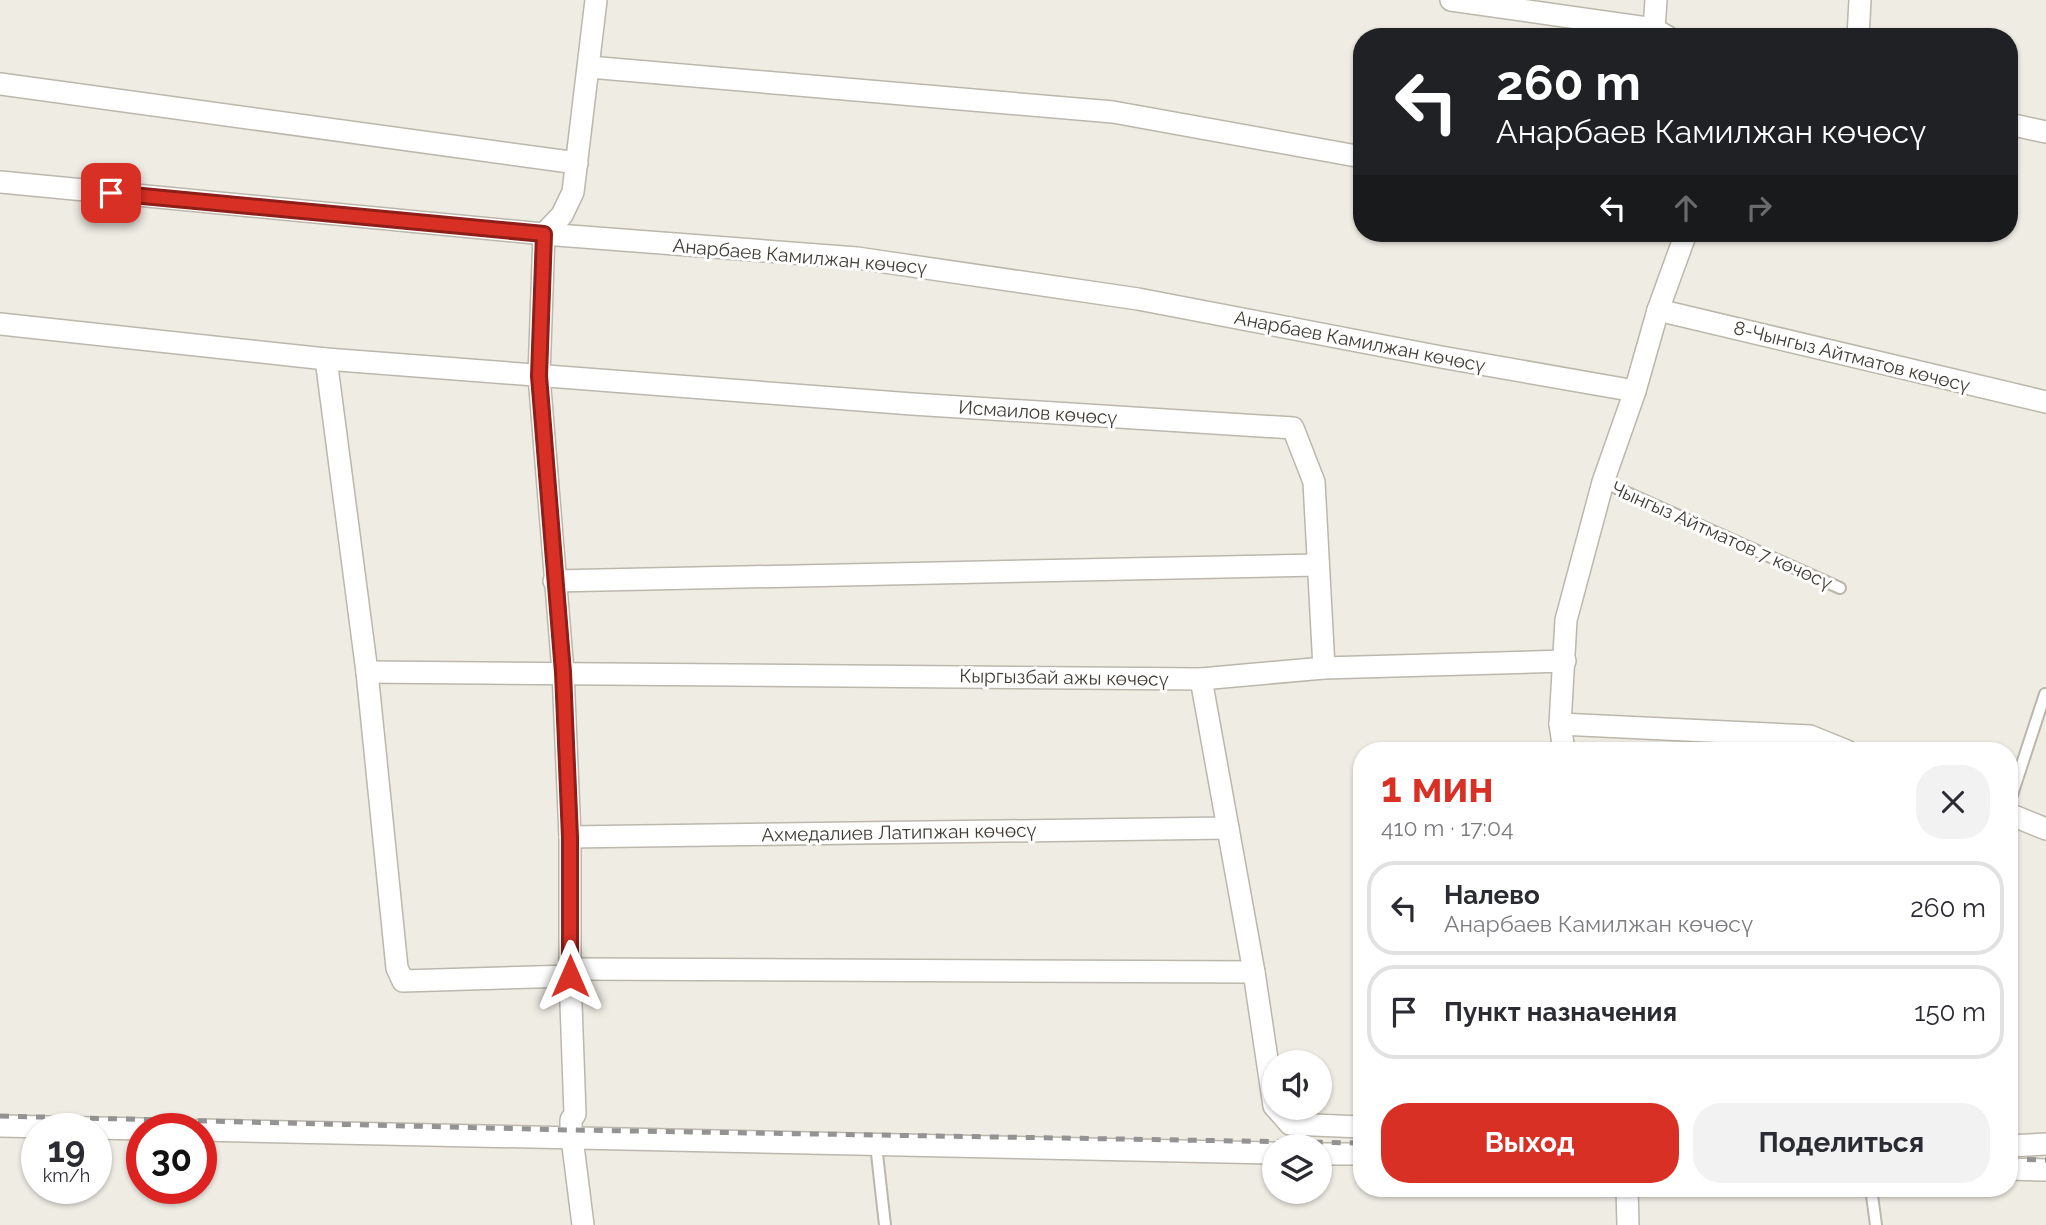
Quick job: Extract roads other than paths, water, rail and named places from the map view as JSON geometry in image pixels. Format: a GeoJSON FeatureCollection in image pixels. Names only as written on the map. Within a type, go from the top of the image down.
{"type":"FeatureCollection","features":[{"type":"Feature","properties":{"kind":"street"},"geometry":{"type":"LineString","coordinates":[[583,1225],[571,1121],[575,1114],[570,973],[570,837],[563,672],[539,376],[544,234],[562,215],[573,192],[596,0]]}},
{"type":"Feature","properties":{"kind":"street"},"geometry":{"type":"LineString","coordinates":[[1451,0],[1629,28]]}},
{"type":"Feature","properties":{"kind":"street"},"geometry":{"type":"LineString","coordinates":[[1656,0],[1660,28]]}},
{"type":"Feature","properties":{"kind":"street"},"geometry":{"type":"LineString","coordinates":[[1858,28],[1860,0]]}},
{"type":"Feature","properties":{"kind":"street"},"geometry":{"type":"LineString","coordinates":[[589,67],[1113,112],[1353,155]]}},
{"type":"Feature","properties":{"kind":"street"},"geometry":{"type":"LineString","coordinates":[[0,85],[577,163]]}},
{"type":"Feature","properties":{"kind":"street"},"geometry":{"type":"LineString","coordinates":[[2018,126],[2046,132]]}},
{"type":"Feature","properties":{"kind":"street","name":"Анарбаев Камилжан көчөсү"},"geometry":{"type":"LineString","coordinates":[[0,182],[544,234],[884,261],[1138,299],[1635,391]]}},
{"type":"Feature","properties":{"kind":"street"},"geometry":{"type":"LineString","coordinates":[[1563,742],[1560,724],[1566,620],[1604,482],[1635,391],[1658,310],[1683,242]]}},
{"type":"Feature","properties":{"kind":"street","name":"8-Чынгыз Айтматов көчөсү"},"geometry":{"type":"LineString","coordinates":[[1658,310],[2046,402]]}},
{"type":"Feature","properties":{"kind":"street"},"geometry":{"type":"LineString","coordinates":[[0,324],[326,359],[539,376]]}},
{"type":"Feature","properties":{"kind":"street"},"geometry":{"type":"LineString","coordinates":[[326,359],[367,672],[397,968],[403,981],[570,973],[1254,972]]}},
{"type":"Feature","properties":{"kind":"street","name":"Исмаилов көчөсү"},"geometry":{"type":"LineString","coordinates":[[539,376],[912,404],[1293,428],[1314,482],[1324,668]]}},
{"type":"Feature","properties":{"kind":"street"},"geometry":{"type":"LineString","coordinates":[[554,581],[1318,565]]}},
{"type":"Feature","properties":{"kind":"street","name":"Кыргызбай ажы көчөсү"},"geometry":{"type":"LineString","coordinates":[[367,672],[1201,679],[1324,668],[1565,661]]}},
{"type":"Feature","properties":{"kind":"street"},"geometry":{"type":"LineString","coordinates":[[1201,679],[1268,1050]]}},
{"type":"Feature","properties":{"kind":"street"},"geometry":{"type":"LineString","coordinates":[[1560,724],[1786,742]]}},
{"type":"Feature","properties":{"kind":"street"},"geometry":{"type":"LineString","coordinates":[[2018,818],[2046,829]]}},
{"type":"Feature","properties":{"kind":"street","name":"Ахмедалиев Латипжан көчөсү"},"geometry":{"type":"LineString","coordinates":[[570,837],[1228,828]]}},
{"type":"Feature","properties":{"kind":"street"},"geometry":{"type":"LineString","coordinates":[[1324,1120],[1353,1125]]}},
{"type":"Feature","properties":{"kind":"street"},"geometry":{"type":"LineString","coordinates":[[0,1126],[126,1129]]}},
{"type":"Feature","properties":{"kind":"street"},"geometry":{"type":"LineString","coordinates":[[217,1130],[1262,1153]]}},
{"type":"Feature","properties":{"kind":"street"},"geometry":{"type":"LineString","coordinates":[[2018,1146],[2046,1144]]}},
{"type":"Feature","properties":{"kind":"street"},"geometry":{"type":"LineString","coordinates":[[1332,1154],[1353,1154]]}},
{"type":"Feature","properties":{"kind":"street"},"geometry":{"type":"LineString","coordinates":[[2018,1168],[2046,1170]]}},
{"type":"Feature","properties":{"kind":"street"},"geometry":{"type":"LineString","coordinates":[[1627,1197],[1628,1225]]}},
{"type":"Feature","properties":{"kind":"lane","name":"Чынгыз Айтматов 7 көчөсү"},"geometry":{"type":"LineString","coordinates":[[1604,482],[1840,589]]}},
{"type":"Feature","properties":{"kind":"lane"},"geometry":{"type":"LineString","coordinates":[[2018,776],[2045,694]]}},
{"type":"Feature","properties":{"kind":"lane"},"geometry":{"type":"LineString","coordinates":[[876,1145],[885,1225]]}},
{"type":"Feature","properties":{"kind":"lane"},"geometry":{"type":"LineString","coordinates":[[1872,1197],[1876,1225]]}},
{"type":"Feature","properties":{"kind":"railway"},"geometry":{"type":"LineString","coordinates":[[0,1116],[571,1130],[1353,1143]]}},
{"type":"Feature","properties":{"kind":"railway"},"geometry":{"type":"LineString","coordinates":[[2018,1159],[2046,1160]]}}]}
